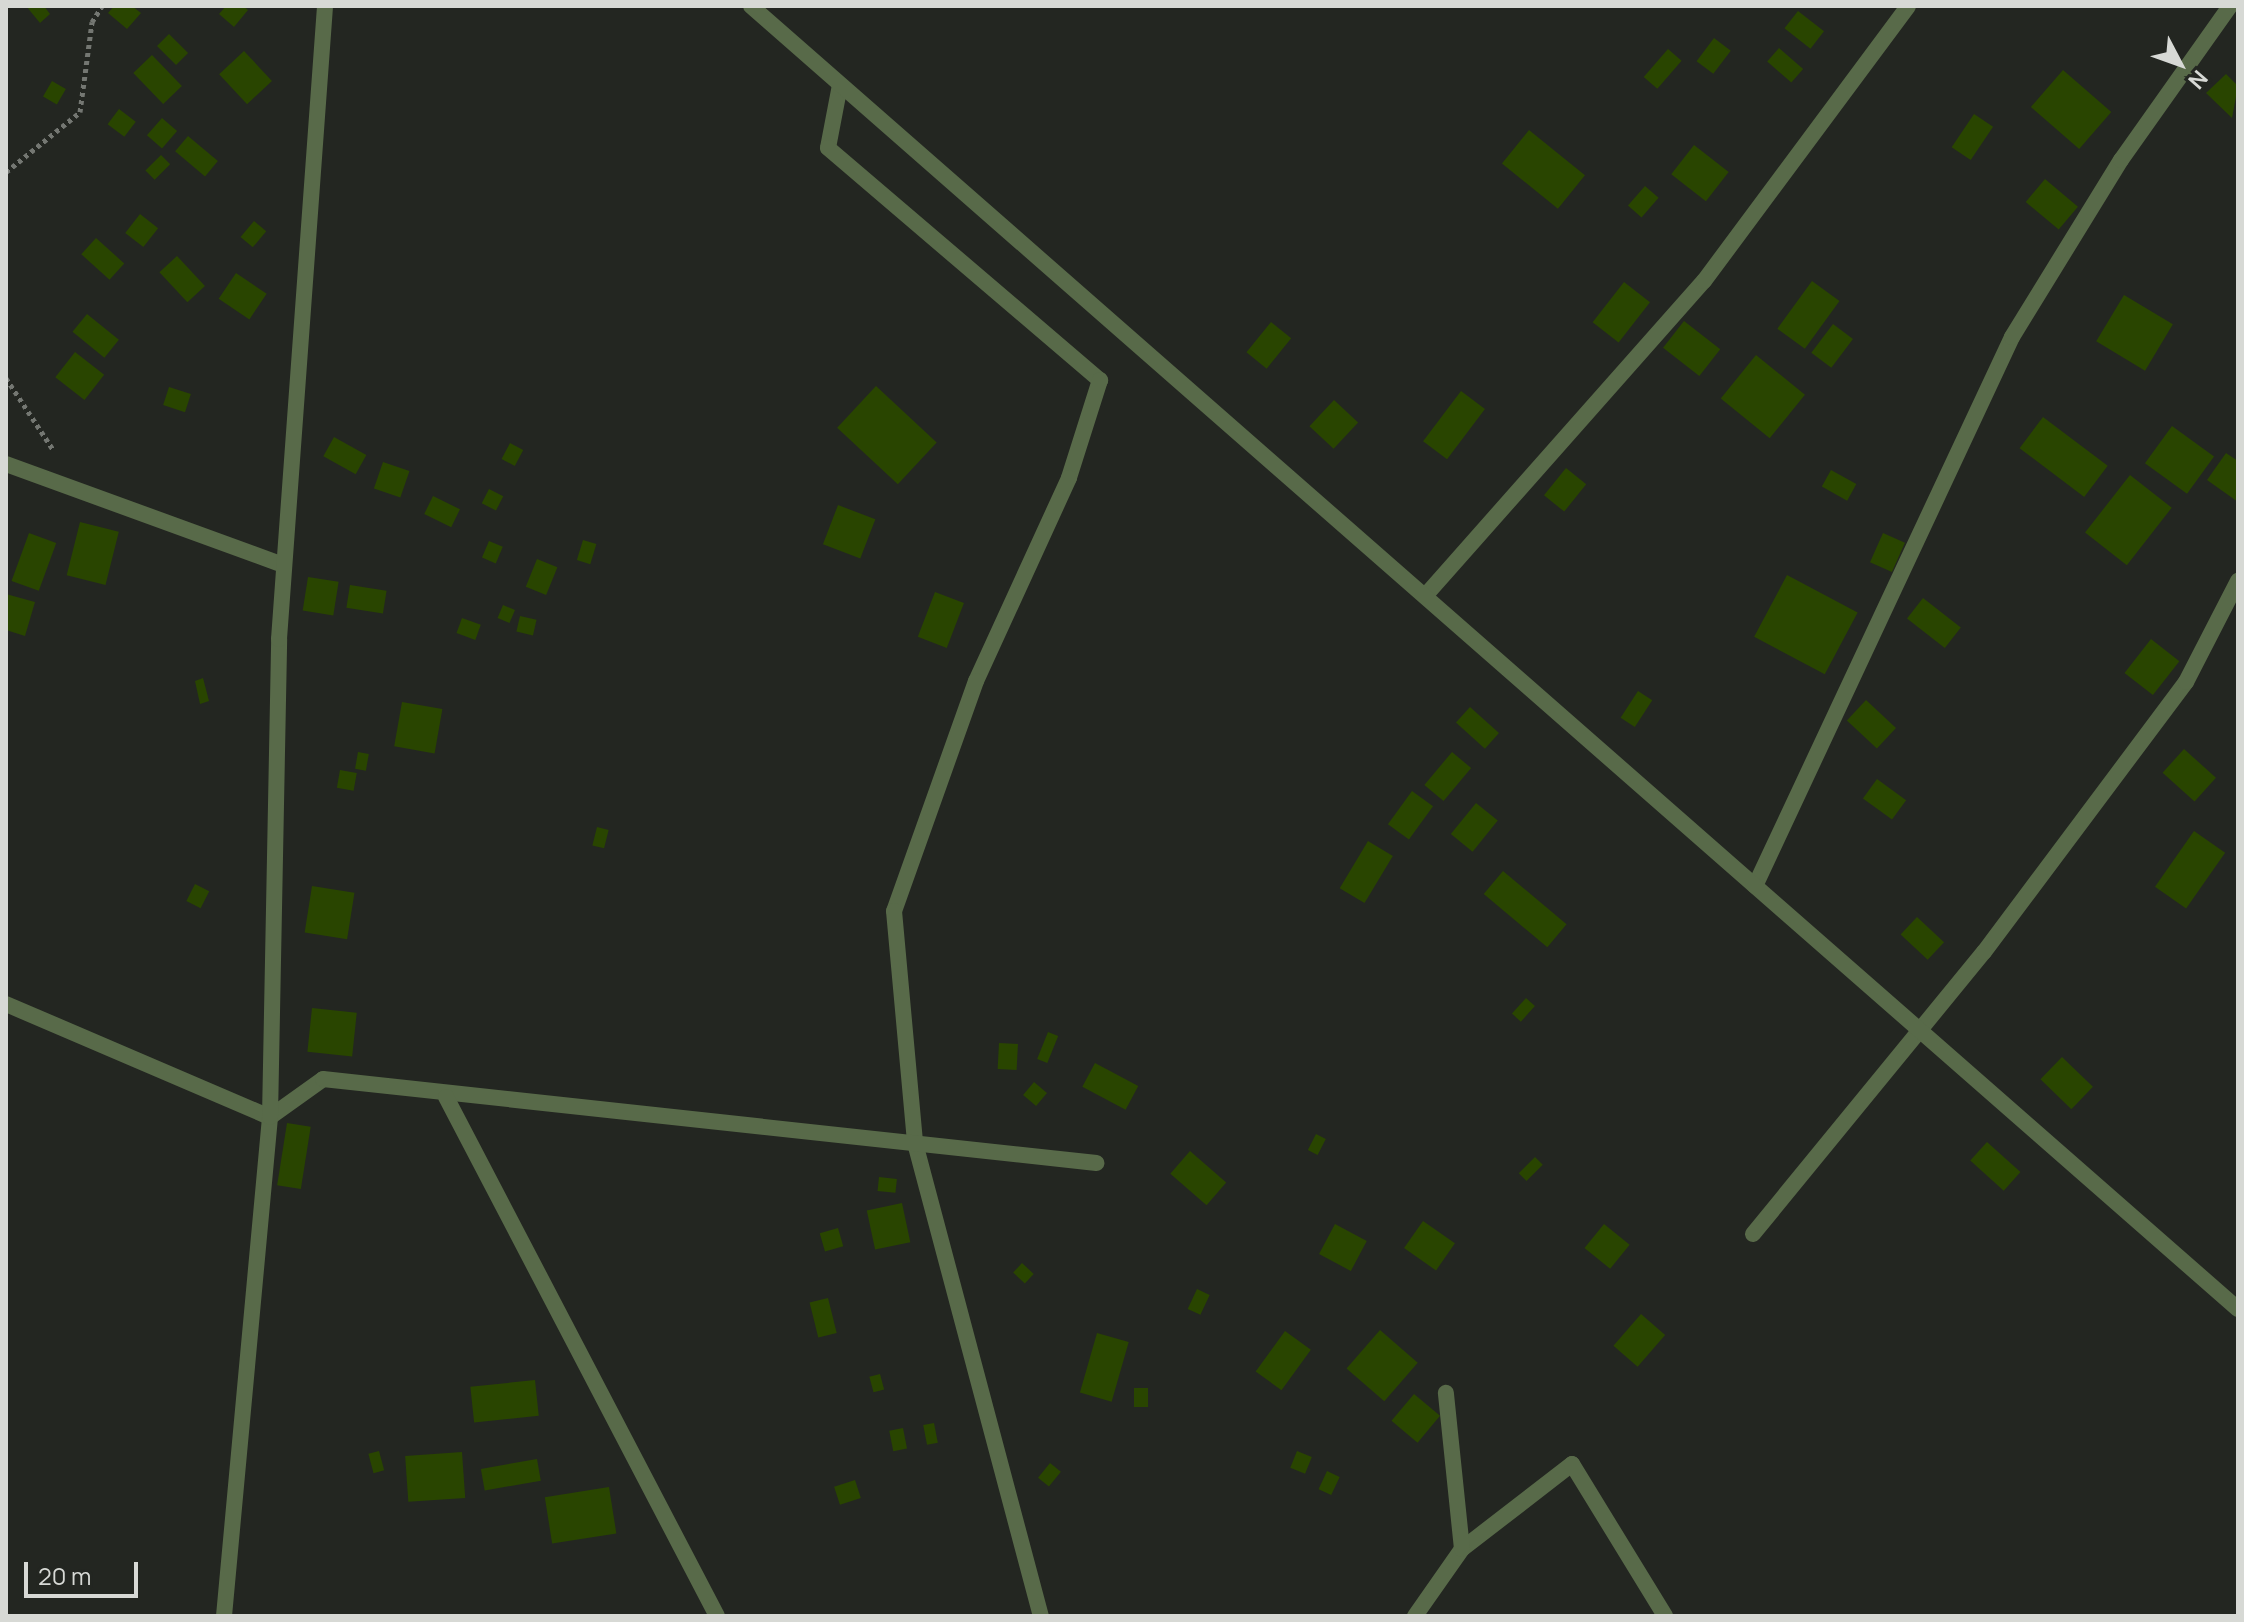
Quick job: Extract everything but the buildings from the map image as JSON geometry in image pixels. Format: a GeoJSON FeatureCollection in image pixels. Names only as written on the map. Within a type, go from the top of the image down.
{"type":"FeatureCollection","features":[{"type":"Feature","properties":{"kind":"street"},"geometry":{"type":"LineString","coordinates":[[224,1616],[270,1117],[283,565],[325,6]]}},
{"type":"Feature","properties":{"kind":"street"},"geometry":{"type":"LineString","coordinates":[[751,6],[2238,1309]]}},
{"type":"Feature","properties":{"kind":"street"},"geometry":{"type":"LineString","coordinates":[[1425,596],[1704,281],[1908,6]]}},
{"type":"Feature","properties":{"kind":"street"},"geometry":{"type":"LineString","coordinates":[[1755,886],[2012,337],[2121,160],[2230,6]]}},
{"type":"Feature","properties":{"kind":"street"},"geometry":{"type":"LineString","coordinates":[[840,85],[828,148],[1100,380],[1069,478],[976,681],[894,911],[915,1143],[1041,1616]]}},
{"type":"Feature","properties":{"kind":"street"},"geometry":{"type":"LineString","coordinates":[[6,464],[283,565]]}},
{"type":"Feature","properties":{"kind":"street"},"geometry":{"type":"LineString","coordinates":[[1753,1234],[1919,1030],[2186,682],[2238,581]]}},
{"type":"Feature","properties":{"kind":"street"},"geometry":{"type":"LineString","coordinates":[[6,1004],[270,1117]]}},
{"type":"Feature","properties":{"kind":"street"},"geometry":{"type":"LineString","coordinates":[[270,1117],[323,1079],[446,1097],[1096,1163]]}},
{"type":"Feature","properties":{"kind":"street"},"geometry":{"type":"LineString","coordinates":[[446,1097],[717,1616]]}},
{"type":"Feature","properties":{"kind":"street"},"geometry":{"type":"LineString","coordinates":[[1446,1393],[1462,1549]]}},
{"type":"Feature","properties":{"kind":"street"},"geometry":{"type":"LineString","coordinates":[[1415,1616],[1462,1549],[1572,1464],[1665,1616]]}},
{"type":"Feature","properties":{"kind":"path"},"geometry":{"type":"LineString","coordinates":[[6,172],[80,112],[92,22],[102,6]]}},
{"type":"Feature","properties":{"kind":"path"},"geometry":{"type":"LineString","coordinates":[[6,378],[86,493]]}}]}
